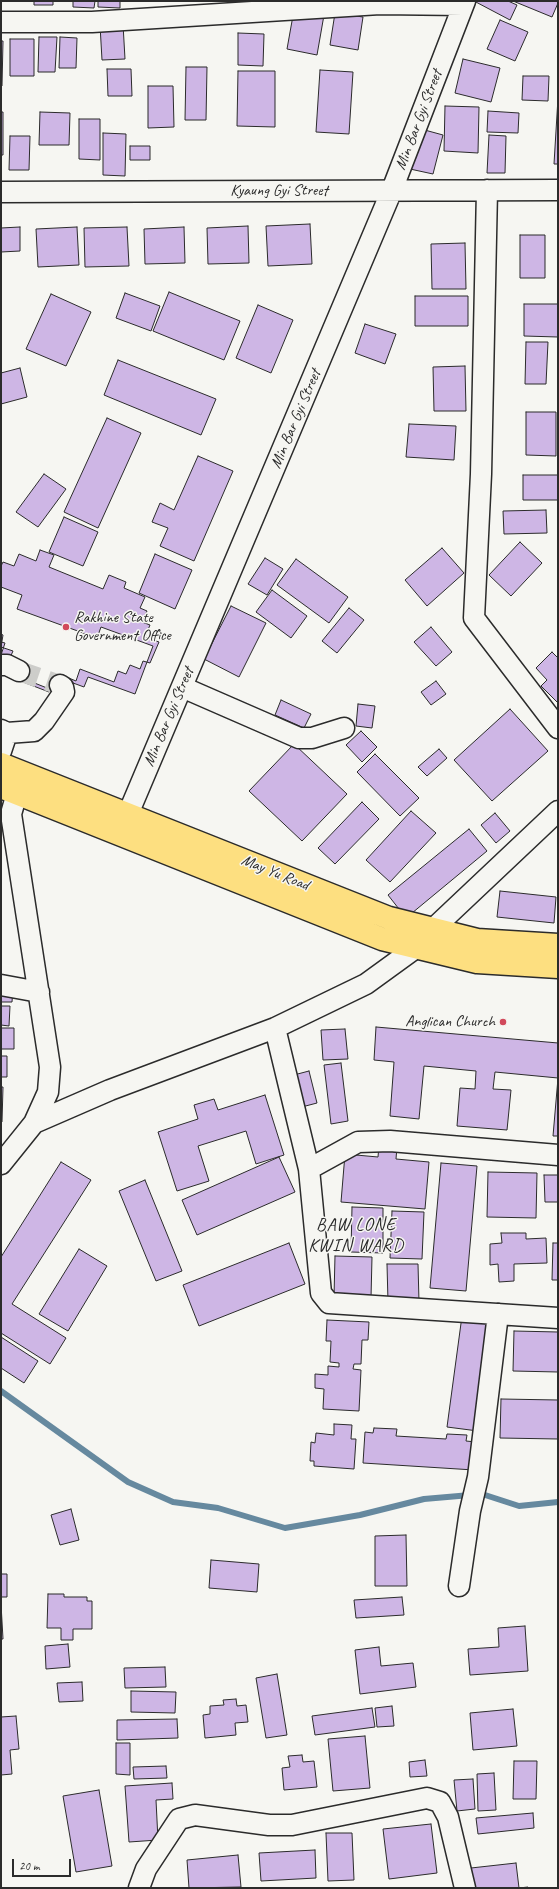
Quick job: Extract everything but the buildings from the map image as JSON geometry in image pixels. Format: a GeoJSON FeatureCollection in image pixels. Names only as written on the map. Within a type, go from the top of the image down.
{"type":"FeatureCollection","features":[{"type":"Feature","properties":{"kind":"main road","name":"May Yu Road"},"geometry":{"type":"LineString","coordinates":[[1,764],[389,918],[477,940],[558,945]]}},
{"type":"Feature","properties":{"kind":"main road","name":"May Yu Road"},"geometry":{"type":"LineString","coordinates":[[9,790],[382,939],[477,962],[558,967]]}},
{"type":"Feature","properties":{"kind":"street"},"geometry":{"type":"LineString","coordinates":[[1,22],[92,22],[380,4],[464,3]]}},
{"type":"Feature","properties":{"kind":"street","name":"Min Bar Gyi Street"},"geometry":{"type":"LineString","coordinates":[[117,833],[128,814],[392,190],[464,3]]}},
{"type":"Feature","properties":{"kind":"street"},"geometry":{"type":"LineString","coordinates":[[487,190],[481,474],[474,618],[558,728]]}},
{"type":"Feature","properties":{"kind":"street","name":"Kyaung Gyi Street"},"geometry":{"type":"LineString","coordinates":[[1,192],[558,190]]}},
{"type":"Feature","properties":{"kind":"street"},"geometry":{"type":"LineString","coordinates":[[3,738],[34,731],[44,721],[64,692],[63,687],[60,685]]}},
{"type":"Feature","properties":{"kind":"street"},"geometry":{"type":"LineString","coordinates":[[182,687],[299,738],[312,738],[344,728]]}},
{"type":"Feature","properties":{"kind":"street"},"geometry":{"type":"LineString","coordinates":[[1,1164],[34,1123],[48,1092],[50,1067],[9,790]]}},
{"type":"Feature","properties":{"kind":"street"},"geometry":{"type":"LineString","coordinates":[[34,1123],[110,1090],[275,1028],[366,984],[417,947],[433,929],[558,811]]}},
{"type":"Feature","properties":{"kind":"street"},"geometry":{"type":"LineString","coordinates":[[1,985],[39,992]]}},
{"type":"Feature","properties":{"kind":"street"},"geometry":{"type":"LineString","coordinates":[[275,1028],[309,1169],[321,1293],[330,1303],[558,1318]]}},
{"type":"Feature","properties":{"kind":"street"},"geometry":{"type":"LineString","coordinates":[[309,1169],[358,1142],[390,1141],[558,1155]]}},
{"type":"Feature","properties":{"kind":"street"},"geometry":{"type":"LineString","coordinates":[[460,1586],[470,1511],[478,1477],[498,1314]]}},
{"type":"Feature","properties":{"kind":"street"},"geometry":{"type":"LineString","coordinates":[[139,1888],[146,1869],[179,1819],[196,1816],[269,1825],[292,1825],[427,1798],[440,1802],[448,1817],[465,1888]]}},
{"type":"Feature","properties":{"kind":"waterway"},"geometry":{"type":"LineString","coordinates":[[1,1391],[128,1482],[173,1502],[218,1508],[285,1528],[360,1515],[424,1499],[482,1494],[519,1506],[558,1502]]}},
{"type":"Feature","properties":{"kind":"tunnel"},"geometry":{"type":"LineString","coordinates":[[19,671],[60,685]]}},
{"type":"Feature","properties":{"kind":"place","name":"Rakhine State Government Office"},"geometry":{"type":"Point","coordinates":[66,627]}},
{"type":"Feature","properties":{"kind":"place","name":"Anglican Church"},"geometry":{"type":"Point","coordinates":[503,1022]}},
{"type":"Feature","properties":{"kind":"district","name":"BAW LONE KWIN WARD"},"geometry":{"type":"Point","coordinates":[356,1235]}}]}
